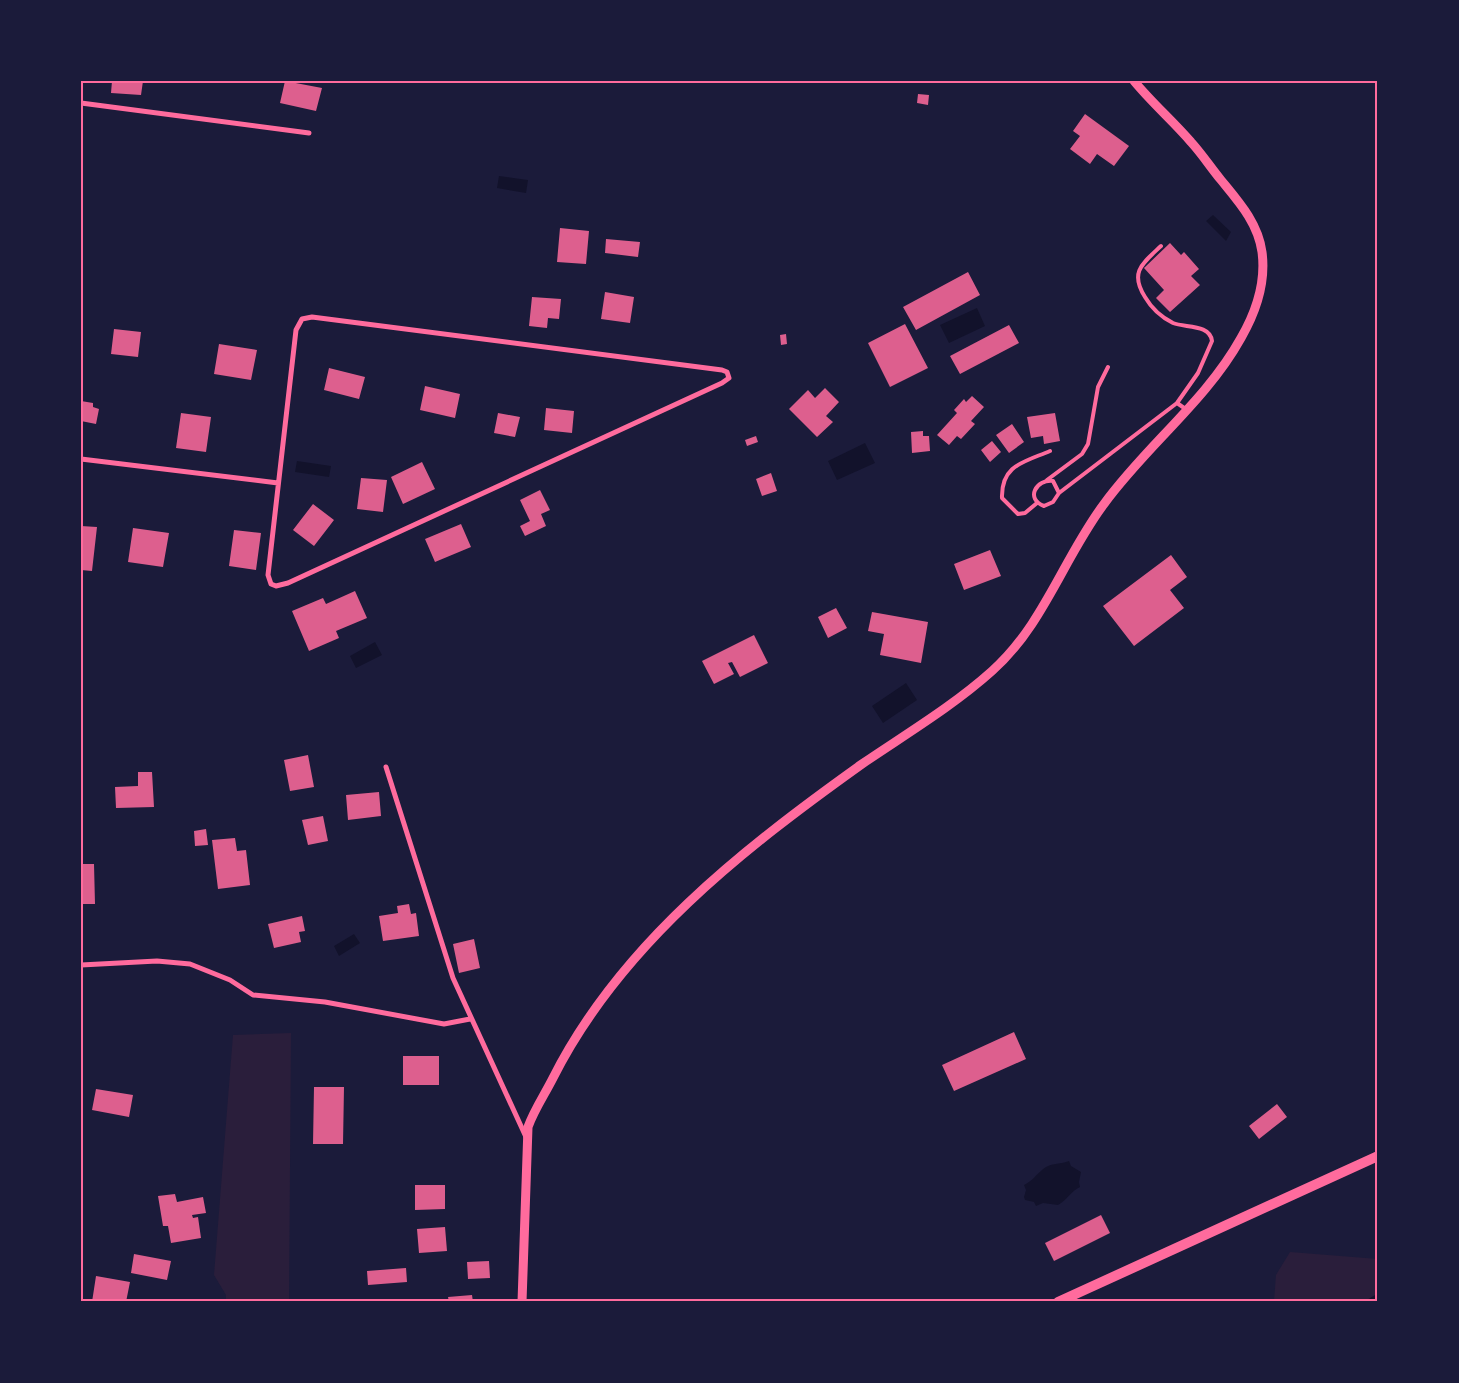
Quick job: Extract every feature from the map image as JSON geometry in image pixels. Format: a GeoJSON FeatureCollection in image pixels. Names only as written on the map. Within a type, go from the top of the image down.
{"type":"FeatureCollection","features":[{"type":"Feature","properties":{"kind":"main road"},"geometry":{"type":"LineString","coordinates":[[1058,1302],[1378,1156]]}},
{"type":"Feature","properties":{"kind":"street"},"geometry":{"type":"LineString","coordinates":[[522,1302],[526,1138],[534,1112],[572,1041],[608,992],[649,943],[744,852],[853,771],[968,691],[999,665],[1028,628],[1104,504],[1187,410],[1222,366],[1246,328],[1261,288],[1262,250],[1256,231],[1246,211],[1192,143],[1134,81]]}},
{"type":"Feature","properties":{"kind":"street"},"geometry":{"type":"LineString","coordinates":[[81,103],[309,132]]}},
{"type":"Feature","properties":{"kind":"street"},"geometry":{"type":"LineString","coordinates":[[306,317],[722,370],[729,375],[722,383],[288,583],[276,586],[271,584],[268,577],[278,483],[296,330],[300,321],[306,317]]}},
{"type":"Feature","properties":{"kind":"street"},"geometry":{"type":"LineString","coordinates":[[81,459],[278,483]]}},
{"type":"Feature","properties":{"kind":"street"},"geometry":{"type":"LineString","coordinates":[[386,767],[453,978],[470,1019],[526,1138]]}},
{"type":"Feature","properties":{"kind":"street"},"geometry":{"type":"LineString","coordinates":[[81,964],[157,961],[190,964],[230,980],[253,996],[325,1002],[444,1024],[470,1019]]}},
{"type":"Feature","properties":{"kind":"lane"},"geometry":{"type":"LineString","coordinates":[[1108,367],[1098,387],[1088,444],[1082,454],[1034,489],[1033,496],[1037,503],[1044,506],[1053,502],[1059,493],[1177,403],[1198,373],[1212,341],[1210,333],[1205,330],[1176,324],[1163,317],[1150,306],[1140,289],[1137,278],[1141,265],[1160,246]]}},
{"type":"Feature","properties":{"kind":"lane"},"geometry":{"type":"LineString","coordinates":[[1177,403],[1187,410]]}},
{"type":"Feature","properties":{"kind":"lane"},"geometry":{"type":"LineString","coordinates":[[1037,503],[1025,514],[1018,514],[1002,498],[1002,483],[1014,466],[1050,451]]}},
{"type":"Feature","properties":{"kind":"lane"},"geometry":{"type":"LineString","coordinates":[[1046,480],[1053,481],[1059,493]]}},
{"type":"Feature","properties":{"kind":"shaded area"},"geometry":{"type":"Polygon","coordinates":[[[499,176],[528,180],[526,193],[497,188],[499,176]]]}},
{"type":"Feature","properties":{"kind":"shaded area"},"geometry":{"type":"Polygon","coordinates":[[[1213,215],[1231,232],[1226,241],[1206,221],[1213,215]]]}},
{"type":"Feature","properties":{"kind":"shaded area"},"geometry":{"type":"Polygon","coordinates":[[[977,308],[985,326],[949,343],[940,325],[977,308]]]}},
{"type":"Feature","properties":{"kind":"shaded area"},"geometry":{"type":"Polygon","coordinates":[[[865,443],[875,463],[837,480],[828,461],[865,443]]]}},
{"type":"Feature","properties":{"kind":"shaded area"},"geometry":{"type":"Polygon","coordinates":[[[297,461],[331,466],[329,477],[295,472],[297,461]]]}},
{"type":"Feature","properties":{"kind":"shaded area"},"geometry":{"type":"Polygon","coordinates":[[[375,642],[382,655],[356,668],[350,656],[375,642]]]}},
{"type":"Feature","properties":{"kind":"shaded area"},"geometry":{"type":"Polygon","coordinates":[[[906,683],[917,700],[883,723],[872,706],[906,683]]]}},
{"type":"Feature","properties":{"kind":"shaded area"},"geometry":{"type":"Polygon","coordinates":[[[354,934],[360,943],[339,956],[334,946],[354,934]]]}},
{"type":"Feature","properties":{"kind":"shaded area"},"geometry":{"type":"Polygon","coordinates":[[[291,1033],[289,1302],[226,1302],[226,1295],[214,1275],[233,1035],[291,1033]]]}},
{"type":"Feature","properties":{"kind":"shaded area"},"geometry":{"type":"Polygon","coordinates":[[[1069,1161],[1071,1166],[1081,1172],[1080,1187],[1058,1205],[1043,1203],[1036,1206],[1034,1202],[1025,1200],[1026,1190],[1024,1185],[1046,1167],[1069,1161]]]}},
{"type":"Feature","properties":{"kind":"shaded area"},"geometry":{"type":"Polygon","coordinates":[[[1290,1252],[1378,1259],[1378,1302],[1274,1302],[1276,1275],[1290,1252]]]}},
{"type":"Feature","properties":{"kind":"building"},"geometry":{"type":"Polygon","coordinates":[[[112,81],[143,81],[141,95],[111,93],[112,81]]]}},
{"type":"Feature","properties":{"kind":"building"},"geometry":{"type":"Polygon","coordinates":[[[285,81],[322,88],[316,111],[280,103],[285,81]]]}},
{"type":"Feature","properties":{"kind":"building"},"geometry":{"type":"Polygon","coordinates":[[[918,94],[929,95],[928,105],[917,103],[918,94]]]}},
{"type":"Feature","properties":{"kind":"building"},"geometry":{"type":"Polygon","coordinates":[[[1085,114],[1129,146],[1114,166],[1097,154],[1090,164],[1070,149],[1080,136],[1073,131],[1085,114]]]}},
{"type":"Feature","properties":{"kind":"building"},"geometry":{"type":"Polygon","coordinates":[[[560,228],[589,231],[586,264],[557,262],[560,228]]]}},
{"type":"Feature","properties":{"kind":"building"},"geometry":{"type":"Polygon","coordinates":[[[606,239],[640,242],[638,257],[605,253],[606,239]]]}},
{"type":"Feature","properties":{"kind":"building"},"geometry":{"type":"Polygon","coordinates":[[[1170,243],[1181,255],[1184,252],[1199,269],[1191,276],[1200,285],[1170,312],[1156,298],[1164,290],[1144,268],[1170,243]]]}},
{"type":"Feature","properties":{"kind":"building"},"geometry":{"type":"Polygon","coordinates":[[[968,272],[980,295],[916,330],[903,307],[968,272]]]}},
{"type":"Feature","properties":{"kind":"building"},"geometry":{"type":"Polygon","coordinates":[[[605,292],[634,297],[630,323],[601,319],[605,292]]]}},
{"type":"Feature","properties":{"kind":"building"},"geometry":{"type":"Polygon","coordinates":[[[532,297],[561,299],[559,319],[548,318],[547,328],[529,326],[532,297]]]}},
{"type":"Feature","properties":{"kind":"building"},"geometry":{"type":"Polygon","coordinates":[[[905,324],[928,368],[890,387],[868,343],[905,324]]]}},
{"type":"Feature","properties":{"kind":"building"},"geometry":{"type":"Polygon","coordinates":[[[1009,325],[1019,343],[960,374],[950,356],[1009,325]]]}},
{"type":"Feature","properties":{"kind":"building"},"geometry":{"type":"Polygon","coordinates":[[[114,329],[141,332],[138,357],[111,354],[114,329]]]}},
{"type":"Feature","properties":{"kind":"building"},"geometry":{"type":"Polygon","coordinates":[[[786,334],[787,344],[781,345],[780,335],[786,334]]]}},
{"type":"Feature","properties":{"kind":"building"},"geometry":{"type":"Polygon","coordinates":[[[219,344],[257,350],[251,380],[214,374],[219,344]]]}},
{"type":"Feature","properties":{"kind":"building"},"geometry":{"type":"Polygon","coordinates":[[[329,368],[365,377],[359,399],[324,390],[329,368]]]}},
{"type":"Feature","properties":{"kind":"building"},"geometry":{"type":"Polygon","coordinates":[[[425,386],[460,394],[455,418],[420,410],[425,386]]]}},
{"type":"Feature","properties":{"kind":"building"},"geometry":{"type":"Polygon","coordinates":[[[825,388],[839,402],[826,416],[833,422],[817,437],[789,409],[808,390],[815,398],[825,388]]]}},
{"type":"Feature","properties":{"kind":"building"},"geometry":{"type":"Polygon","coordinates":[[[972,396],[984,407],[971,421],[975,424],[961,439],[957,436],[949,445],[937,435],[957,413],[954,410],[964,399],[966,402],[972,396]]]}},
{"type":"Feature","properties":{"kind":"building"},"geometry":{"type":"Polygon","coordinates":[[[81,401],[93,403],[93,407],[99,409],[96,424],[81,421],[81,401]]]}},
{"type":"Feature","properties":{"kind":"building"},"geometry":{"type":"Polygon","coordinates":[[[546,408],[574,411],[572,433],[544,430],[546,408]]]}},
{"type":"Feature","properties":{"kind":"building"},"geometry":{"type":"Polygon","coordinates":[[[181,413],[211,417],[206,452],[176,448],[181,413]]]}},
{"type":"Feature","properties":{"kind":"building"},"geometry":{"type":"Polygon","coordinates":[[[498,413],[520,417],[515,437],[494,433],[498,413]]]}},
{"type":"Feature","properties":{"kind":"building"},"geometry":{"type":"Polygon","coordinates":[[[1055,413],[1060,441],[1044,444],[1043,436],[1031,438],[1027,417],[1055,413]]]}},
{"type":"Feature","properties":{"kind":"building"},"geometry":{"type":"Polygon","coordinates":[[[1012,424],[1024,442],[1009,453],[996,435],[1012,424]]]}},
{"type":"Feature","properties":{"kind":"building"},"geometry":{"type":"Polygon","coordinates":[[[923,431],[923,436],[929,436],[930,451],[912,453],[911,432],[923,431]]]}},
{"type":"Feature","properties":{"kind":"building"},"geometry":{"type":"Polygon","coordinates":[[[756,436],[758,442],[747,446],[745,440],[756,436]]]}},
{"type":"Feature","properties":{"kind":"building"},"geometry":{"type":"Polygon","coordinates":[[[992,441],[1001,452],[990,462],[981,450],[992,441]]]}},
{"type":"Feature","properties":{"kind":"building"},"geometry":{"type":"Polygon","coordinates":[[[422,462],[435,489],[403,504],[391,477],[422,462]]]}},
{"type":"Feature","properties":{"kind":"building"},"geometry":{"type":"Polygon","coordinates":[[[771,473],[777,491],[762,496],[756,479],[771,473]]]}},
{"type":"Feature","properties":{"kind":"building"},"geometry":{"type":"Polygon","coordinates":[[[361,478],[387,480],[383,512],[357,509],[361,478]]]}},
{"type":"Feature","properties":{"kind":"building"},"geometry":{"type":"Polygon","coordinates":[[[540,490],[550,510],[541,514],[546,526],[525,536],[520,526],[530,521],[520,500],[540,490]]]}},
{"type":"Feature","properties":{"kind":"building"},"geometry":{"type":"Polygon","coordinates":[[[313,504],[334,520],[314,546],[293,530],[313,504]]]}},
{"type":"Feature","properties":{"kind":"building"},"geometry":{"type":"Polygon","coordinates":[[[461,524],[471,547],[435,562],[425,539],[461,524]]]}},
{"type":"Feature","properties":{"kind":"building"},"geometry":{"type":"Polygon","coordinates":[[[81,526],[97,527],[92,571],[81,570],[81,526]]]}},
{"type":"Feature","properties":{"kind":"building"},"geometry":{"type":"Polygon","coordinates":[[[133,528],[169,533],[163,567],[128,562],[133,528]]]}},
{"type":"Feature","properties":{"kind":"building"},"geometry":{"type":"Polygon","coordinates":[[[234,530],[261,533],[256,570],[229,566],[234,530]]]}},
{"type":"Feature","properties":{"kind":"building"},"geometry":{"type":"Polygon","coordinates":[[[990,550],[1001,576],[964,590],[954,564],[990,550]]]}},
{"type":"Feature","properties":{"kind":"building"},"geometry":{"type":"Polygon","coordinates":[[[1171,555],[1187,577],[1170,590],[1184,608],[1134,646],[1103,606],[1171,555]]]}},
{"type":"Feature","properties":{"kind":"building"},"geometry":{"type":"Polygon","coordinates":[[[355,591],[367,618],[336,631],[339,638],[309,651],[292,611],[323,598],[326,604],[355,591]]]}},
{"type":"Feature","properties":{"kind":"building"},"geometry":{"type":"Polygon","coordinates":[[[836,608],[847,628],[828,638],[818,617],[836,608]]]}},
{"type":"Feature","properties":{"kind":"building"},"geometry":{"type":"Polygon","coordinates":[[[872,612],[928,622],[921,663],[880,655],[884,634],[868,631],[872,612]]]}},
{"type":"Feature","properties":{"kind":"building"},"geometry":{"type":"Polygon","coordinates":[[[754,635],[768,663],[740,677],[732,662],[728,663],[734,674],[714,684],[702,661],[754,635]]]}},
{"type":"Feature","properties":{"kind":"building"},"geometry":{"type":"Polygon","coordinates":[[[308,755],[314,787],[290,791],[284,760],[308,755]]]}},
{"type":"Feature","properties":{"kind":"building"},"geometry":{"type":"Polygon","coordinates":[[[138,772],[152,772],[154,807],[116,808],[115,787],[138,786],[138,772]]]}},
{"type":"Feature","properties":{"kind":"building"},"geometry":{"type":"Polygon","coordinates":[[[379,792],[381,816],[348,820],[346,795],[379,792]]]}},
{"type":"Feature","properties":{"kind":"building"},"geometry":{"type":"Polygon","coordinates":[[[323,816],[328,841],[308,845],[302,820],[323,816]]]}},
{"type":"Feature","properties":{"kind":"building"},"geometry":{"type":"Polygon","coordinates":[[[206,829],[208,845],[195,846],[194,831],[206,829]]]}},
{"type":"Feature","properties":{"kind":"building"},"geometry":{"type":"Polygon","coordinates":[[[235,838],[237,851],[246,850],[250,885],[218,889],[212,840],[235,838]]]}},
{"type":"Feature","properties":{"kind":"building"},"geometry":{"type":"Polygon","coordinates":[[[82,864],[94,864],[95,904],[81,904],[82,864]]]}},
{"type":"Feature","properties":{"kind":"building"},"geometry":{"type":"Polygon","coordinates":[[[409,904],[411,914],[416,913],[419,936],[383,941],[379,916],[398,913],[397,906],[409,904]]]}},
{"type":"Feature","properties":{"kind":"building"},"geometry":{"type":"Polygon","coordinates":[[[302,916],[305,931],[299,932],[301,942],[274,948],[268,924],[302,916]]]}},
{"type":"Feature","properties":{"kind":"building"},"geometry":{"type":"Polygon","coordinates":[[[474,939],[480,968],[459,973],[453,944],[474,939]]]}},
{"type":"Feature","properties":{"kind":"building"},"geometry":{"type":"Polygon","coordinates":[[[1014,1032],[1026,1059],[954,1091],[942,1065],[1014,1032]]]}},
{"type":"Feature","properties":{"kind":"building"},"geometry":{"type":"Polygon","coordinates":[[[403,1056],[439,1056],[439,1085],[403,1085],[403,1056]]]}},
{"type":"Feature","properties":{"kind":"building"},"geometry":{"type":"Polygon","coordinates":[[[314,1087],[344,1087],[343,1144],[313,1144],[314,1087]]]}},
{"type":"Feature","properties":{"kind":"building"},"geometry":{"type":"Polygon","coordinates":[[[96,1089],[133,1095],[129,1117],[92,1110],[96,1089]]]}},
{"type":"Feature","properties":{"kind":"building"},"geometry":{"type":"Polygon","coordinates":[[[1277,1104],[1287,1117],[1259,1139],[1249,1126],[1277,1104]]]}},
{"type":"Feature","properties":{"kind":"building"},"geometry":{"type":"Polygon","coordinates":[[[415,1185],[445,1185],[445,1209],[415,1210],[415,1185]]]}},
{"type":"Feature","properties":{"kind":"building"},"geometry":{"type":"Polygon","coordinates":[[[175,1194],[177,1202],[203,1197],[206,1213],[192,1215],[193,1218],[198,1217],[201,1238],[171,1243],[168,1226],[163,1226],[158,1196],[175,1194]]]}},
{"type":"Feature","properties":{"kind":"building"},"geometry":{"type":"Polygon","coordinates":[[[1101,1215],[1110,1233],[1054,1261],[1045,1243],[1101,1215]]]}},
{"type":"Feature","properties":{"kind":"building"},"geometry":{"type":"Polygon","coordinates":[[[445,1227],[447,1251],[419,1253],[417,1229],[445,1227]]]}},
{"type":"Feature","properties":{"kind":"building"},"geometry":{"type":"Polygon","coordinates":[[[134,1254],[171,1261],[167,1280],[131,1273],[134,1254]]]}},
{"type":"Feature","properties":{"kind":"building"},"geometry":{"type":"Polygon","coordinates":[[[489,1261],[490,1278],[468,1279],[467,1262],[489,1261]]]}},
{"type":"Feature","properties":{"kind":"building"},"geometry":{"type":"Polygon","coordinates":[[[406,1268],[407,1282],[368,1285],[367,1271],[406,1268]]]}},
{"type":"Feature","properties":{"kind":"building"},"geometry":{"type":"Polygon","coordinates":[[[96,1276],[130,1282],[126,1302],[92,1302],[96,1276]]]}},
{"type":"Feature","properties":{"kind":"building"},"geometry":{"type":"Polygon","coordinates":[[[472,1295],[473,1302],[449,1302],[448,1297],[472,1295]]]}},
{"type":"Feature","properties":{"kind":"waterway"},"geometry":{"type":"LineString","coordinates":[[1368,1302],[1378,1296]]}}]}
